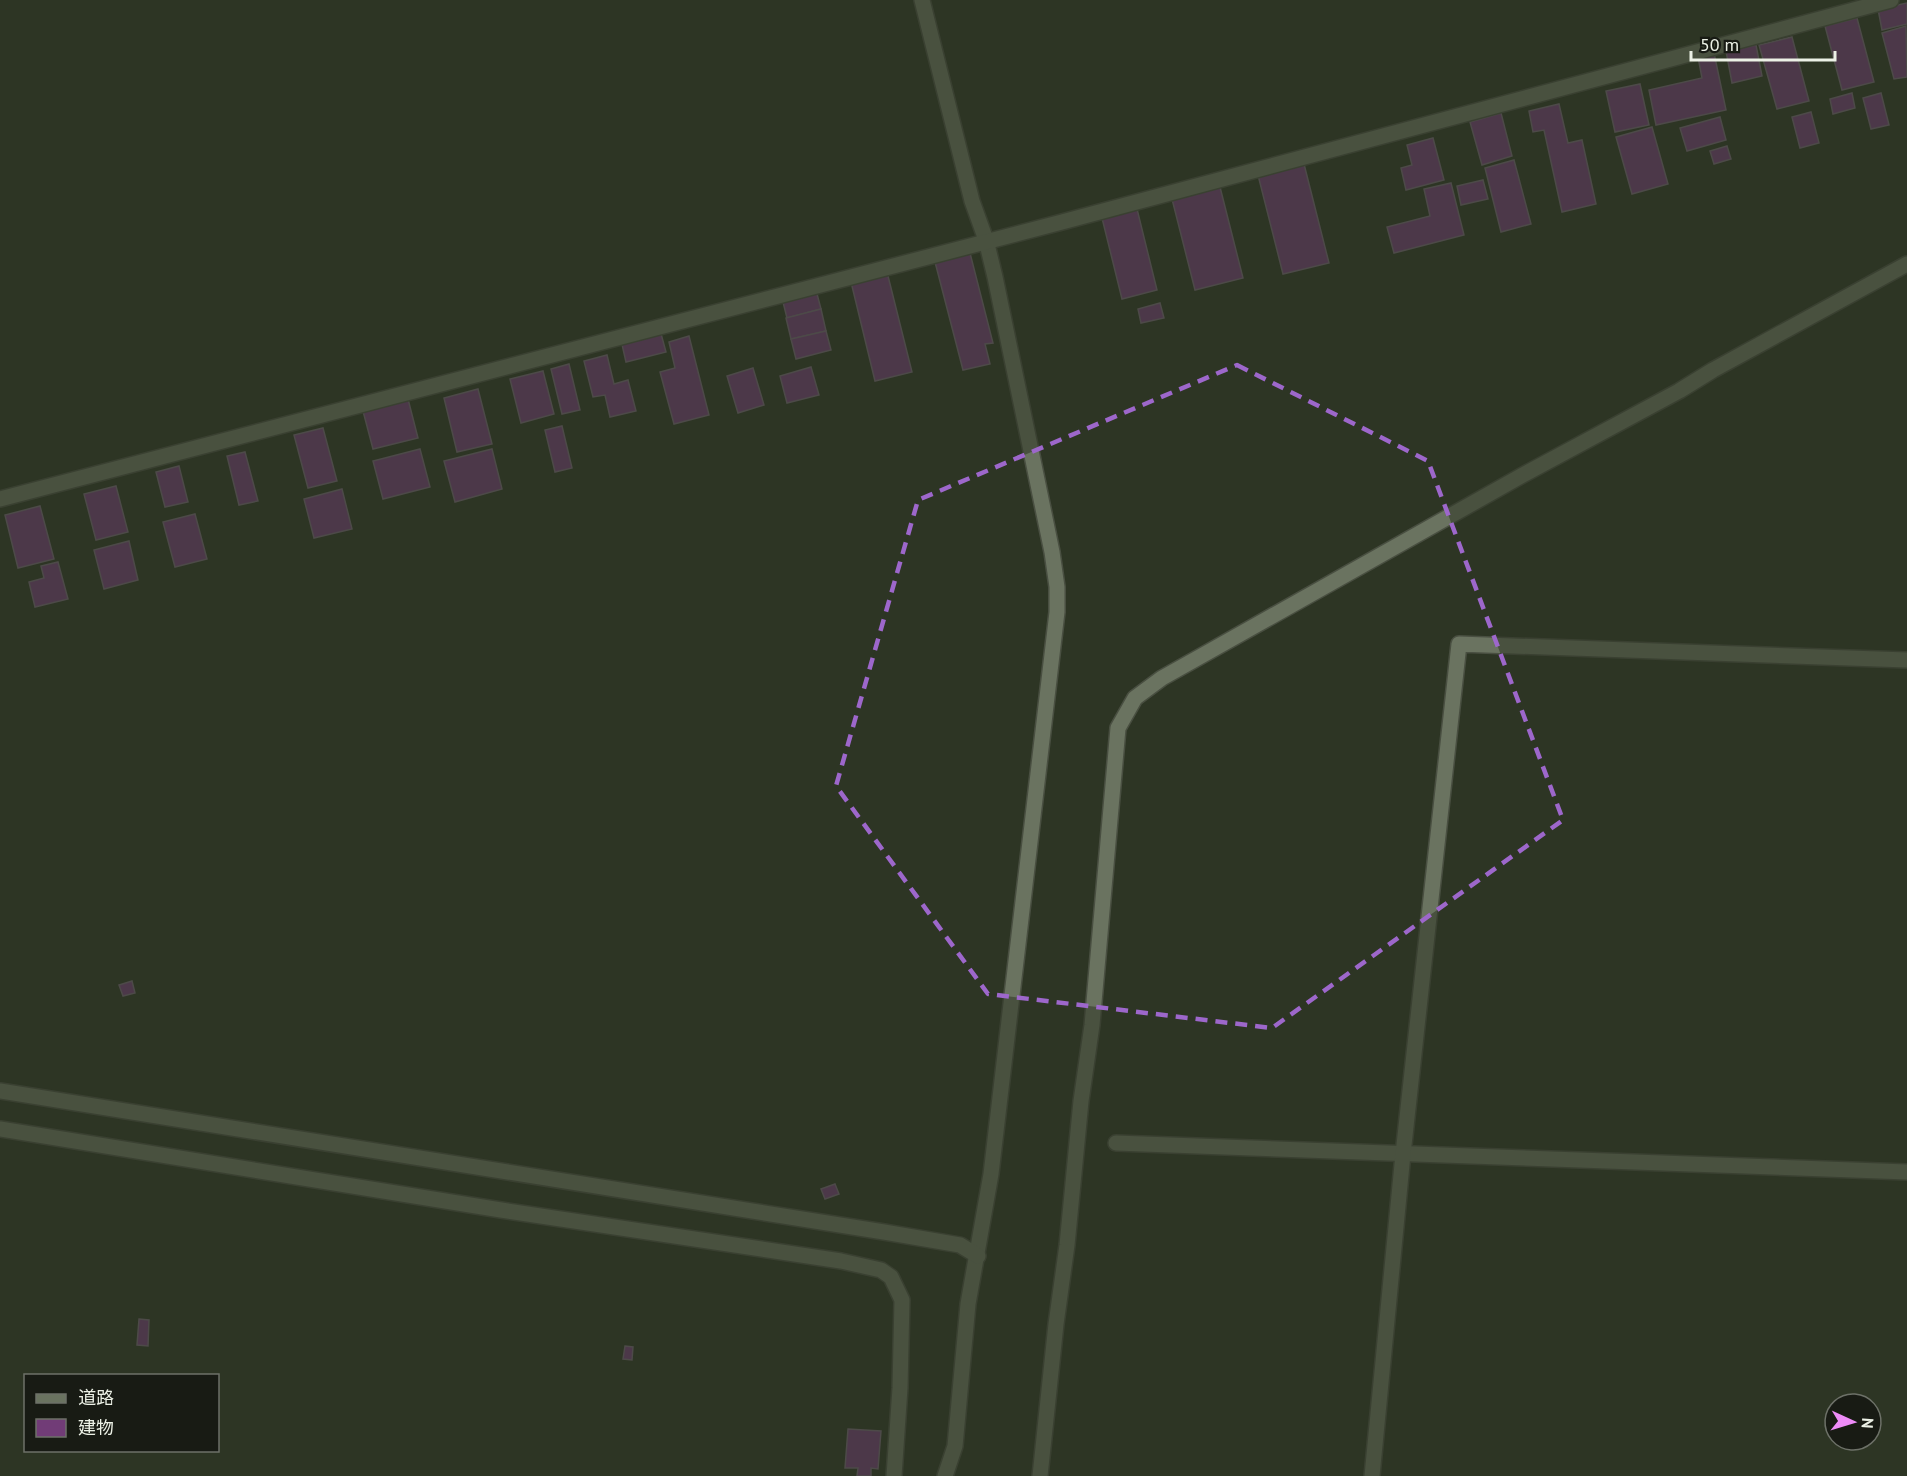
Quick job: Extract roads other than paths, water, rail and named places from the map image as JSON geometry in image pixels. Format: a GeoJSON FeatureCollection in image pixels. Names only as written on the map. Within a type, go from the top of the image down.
{"type":"FeatureCollection","features":[{"type":"Feature","properties":{"kind":"street"},"geometry":{"type":"LineString","coordinates":[[922,0],[972,201],[986,240],[1052,552],[1057,587],[1057,612],[991,1174],[968,1304],[955,1446],[945,1476]]}},
{"type":"Feature","properties":{"kind":"street"},"geometry":{"type":"LineString","coordinates":[[0,499],[1062,222],[1891,0]]}},
{"type":"Feature","properties":{"kind":"street"},"geometry":{"type":"LineString","coordinates":[[1040,1476],[1081,1101],[1092,1025],[1118,729],[1135,698],[1162,678],[1213,649],[1907,264]]}},
{"type":"Feature","properties":{"kind":"street"},"geometry":{"type":"LineString","coordinates":[[1372,1476],[1403,1154],[1459,644],[1907,660]]}},
{"type":"Feature","properties":{"kind":"street"},"geometry":{"type":"LineString","coordinates":[[0,1091],[873,1230],[960,1245],[978,1256]]}},
{"type":"Feature","properties":{"kind":"street"},"geometry":{"type":"LineString","coordinates":[[0,1129],[489,1208],[841,1261],[881,1270],[891,1277],[902,1300],[900,1388],[894,1476]]}},
{"type":"Feature","properties":{"kind":"street"},"geometry":{"type":"LineString","coordinates":[[1116,1143],[1907,1172]]}}]}
